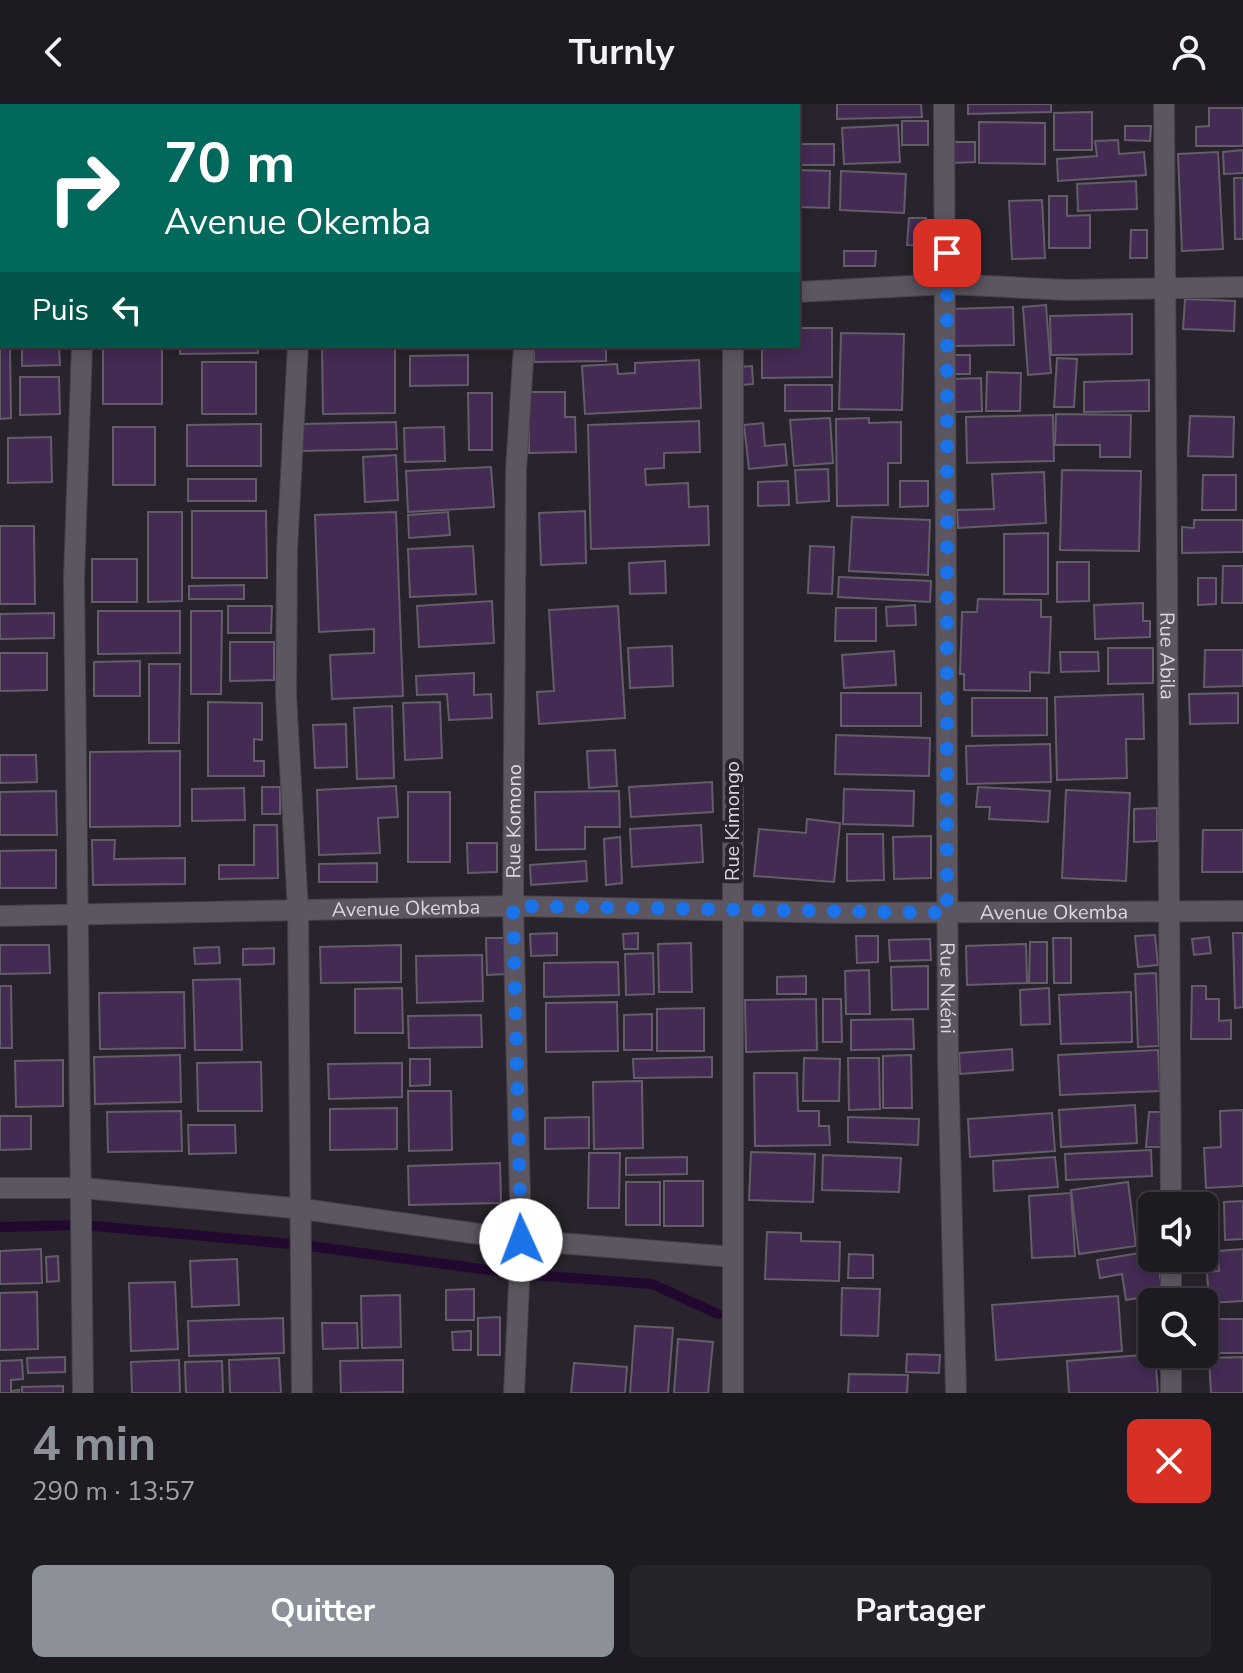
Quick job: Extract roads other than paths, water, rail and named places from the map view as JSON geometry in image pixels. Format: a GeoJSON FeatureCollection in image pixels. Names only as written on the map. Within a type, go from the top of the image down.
{"type":"FeatureCollection","features":[{"type":"Feature","properties":{"kind":"street","name":"Rue Nkéni"},"geometry":{"type":"LineString","coordinates":[[944,104],[947,913],[956,1393]]}},
{"type":"Feature","properties":{"kind":"street","name":"Rue Abila"},"geometry":{"type":"LineString","coordinates":[[1164,104],[1171,1192]]}},
{"type":"Feature","properties":{"kind":"street"},"geometry":{"type":"LineString","coordinates":[[800,292],[947,284],[1068,290],[1243,287]]}},
{"type":"Feature","properties":{"kind":"street"},"geometry":{"type":"LineString","coordinates":[[82,348],[74,578],[83,1393]]}},
{"type":"Feature","properties":{"kind":"street"},"geometry":{"type":"LineString","coordinates":[[298,348],[287,550],[286,695],[298,910],[303,1209],[302,1393]]}},
{"type":"Feature","properties":{"kind":"street","name":"Rue Komono"},"geometry":{"type":"LineString","coordinates":[[514,1393],[521,1240],[513,906],[516,470],[524,348]]}},
{"type":"Feature","properties":{"kind":"street","name":"Rue Kimongo"},"geometry":{"type":"LineString","coordinates":[[733,348],[733,1393]]}},
{"type":"Feature","properties":{"kind":"street","name":"Avenue Okemba"},"geometry":{"type":"LineString","coordinates":[[0,916],[513,906],[947,913],[1243,911]]}},
{"type":"Feature","properties":{"kind":"street"},"geometry":{"type":"LineString","coordinates":[[0,1188],[83,1188],[303,1209],[521,1240],[733,1257]]}},
{"type":"Feature","properties":{"kind":"street"},"geometry":{"type":"LineString","coordinates":[[1171,1368],[1171,1393]]}},
{"type":"Feature","properties":{"kind":"waterway"},"geometry":{"type":"LineString","coordinates":[[0,1227],[83,1225],[302,1245],[519,1274],[652,1284],[718,1314]]}}]}
